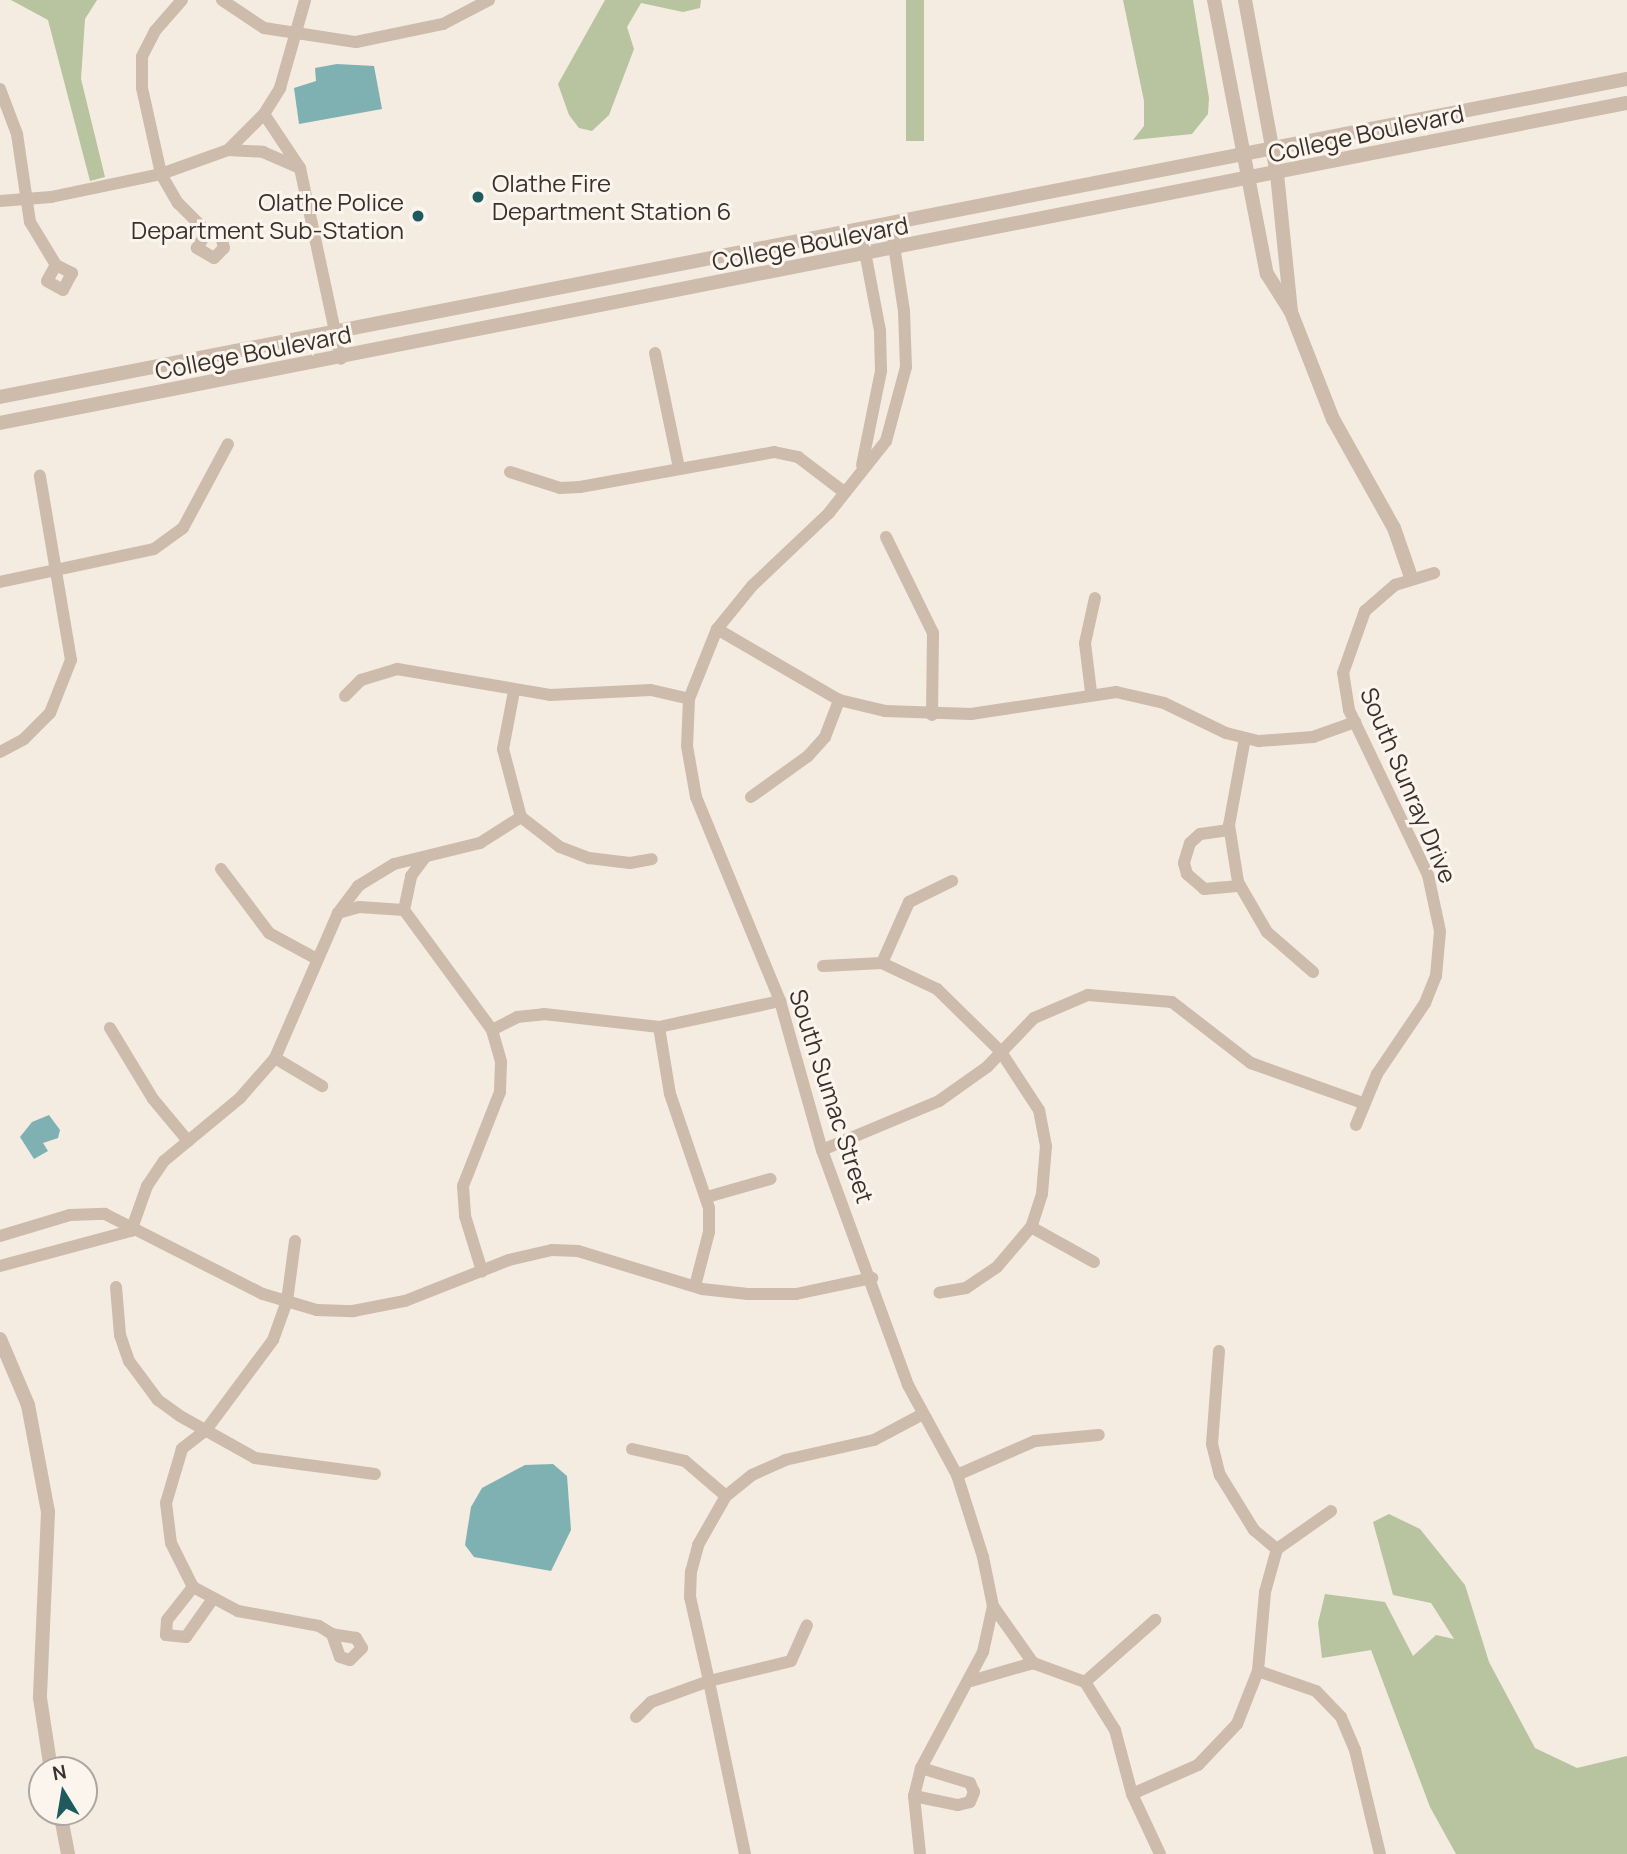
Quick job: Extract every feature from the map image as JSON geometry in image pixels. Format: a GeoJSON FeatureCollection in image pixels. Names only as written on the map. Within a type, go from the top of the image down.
{"type":"FeatureCollection","features":[{"type":"Feature","properties":{"kind":"street"},"geometry":{"type":"LineString","coordinates":[[182,0],[155,31],[142,57],[142,88],[161,174],[178,203],[207,232]]}},
{"type":"Feature","properties":{"kind":"street"},"geometry":{"type":"LineString","coordinates":[[222,0],[264,28],[295,36],[356,42],[443,24],[488,0]]}},
{"type":"Feature","properties":{"kind":"street"},"geometry":{"type":"LineString","coordinates":[[228,150],[264,114],[280,88],[304,0]]}},
{"type":"Feature","properties":{"kind":"street"},"geometry":{"type":"LineString","coordinates":[[1214,0],[1242,156],[1267,274],[1291,313],[1333,418],[1394,528],[1411,577]]}},
{"type":"Feature","properties":{"kind":"street"},"geometry":{"type":"LineString","coordinates":[[1245,0],[1277,174],[1291,313]]}},
{"type":"Feature","properties":{"kind":"street","name":"College Boulevard"},"geometry":{"type":"LineString","coordinates":[[0,397],[861,232],[1627,79]]}},
{"type":"Feature","properties":{"kind":"street"},"geometry":{"type":"LineString","coordinates":[[0,89],[17,134],[26,201],[35,236],[56,265]]}},
{"type":"Feature","properties":{"kind":"street","name":"College Boulevard"},"geometry":{"type":"LineString","coordinates":[[0,423],[341,359],[1627,103]]}},
{"type":"Feature","properties":{"kind":"street"},"geometry":{"type":"LineString","coordinates":[[264,114],[300,168],[341,359]]}},
{"type":"Feature","properties":{"kind":"street"},"geometry":{"type":"LineString","coordinates":[[0,201],[26,201],[161,174],[228,150],[263,152],[300,168]]}},
{"type":"Feature","properties":{"kind":"street","name":"South Sumac Street"},"geometry":{"type":"LineString","coordinates":[[891,226],[906,368],[886,441],[844,492],[717,629],[689,699],[687,746],[696,797],[780,1001],[822,1150],[921,1415],[957,1475],[975,1522],[993,1606],[971,1681],[920,1768],[915,1796],[919,1854]]}},
{"type":"Feature","properties":{"kind":"street","name":"South Sumac Street"},"geometry":{"type":"LineString","coordinates":[[861,232],[867,255],[881,371],[862,469]]}},
{"type":"Feature","properties":{"kind":"street"},"geometry":{"type":"LineString","coordinates":[[655,353],[679,468]]}},
{"type":"Feature","properties":{"kind":"street"},"geometry":{"type":"LineString","coordinates":[[0,582],[137,555],[169,540],[198,506],[228,444]]}},
{"type":"Feature","properties":{"kind":"street"},"geometry":{"type":"LineString","coordinates":[[510,472],[561,488],[774,452],[798,457],[844,492]]}},
{"type":"Feature","properties":{"kind":"street"},"geometry":{"type":"LineString","coordinates":[[1,752],[39,726],[67,680],[72,643],[40,476]]}},
{"type":"Feature","properties":{"kind":"street"},"geometry":{"type":"LineString","coordinates":[[887,537],[933,633],[932,715]]}},
{"type":"Feature","properties":{"kind":"street","name":"South Sunray Drive"},"geometry":{"type":"LineString","coordinates":[[1356,1125],[1363,1103],[1425,1003],[1436,976],[1440,930],[1428,875],[1355,723],[1343,673],[1354,629],[1378,598],[1411,577],[1434,573]]}},
{"type":"Feature","properties":{"kind":"street"},"geometry":{"type":"LineString","coordinates":[[1091,692],[1085,643],[1095,598]]}},
{"type":"Feature","properties":{"kind":"street"},"geometry":{"type":"LineString","coordinates":[[717,629],[839,700],[932,715],[971,714],[1091,692],[1164,703],[1245,738],[1312,737],[1355,723]]}},
{"type":"Feature","properties":{"kind":"street"},"geometry":{"type":"LineString","coordinates":[[345,696],[361,680],[397,669],[514,691],[580,695],[651,690],[689,699]]}},
{"type":"Feature","properties":{"kind":"street"},"geometry":{"type":"LineString","coordinates":[[514,691],[503,749],[521,817],[560,847],[589,858],[630,863],[652,859]]}},
{"type":"Feature","properties":{"kind":"street"},"geometry":{"type":"LineString","coordinates":[[751,797],[808,757],[825,737],[839,700]]}},
{"type":"Feature","properties":{"kind":"street"},"geometry":{"type":"LineString","coordinates":[[1245,738],[1229,830],[1240,886],[1267,932],[1313,972]]}},
{"type":"Feature","properties":{"kind":"street"},"geometry":{"type":"LineString","coordinates":[[131,1231],[152,1177],[188,1141],[240,1098],[275,1058],[338,913],[375,874],[480,843],[521,817]]}},
{"type":"Feature","properties":{"kind":"street"},"geometry":{"type":"LineString","coordinates":[[1229,830],[1200,834],[1190,843],[1184,863],[1187,874],[1204,889],[1240,886]]}},
{"type":"Feature","properties":{"kind":"street"},"geometry":{"type":"LineString","coordinates":[[424,859],[411,876],[404,910],[492,1030],[501,1062],[500,1092],[463,1186],[465,1216],[482,1271]]}},
{"type":"Feature","properties":{"kind":"street"},"geometry":{"type":"LineString","coordinates":[[221,869],[269,933],[317,959]]}},
{"type":"Feature","properties":{"kind":"street"},"geometry":{"type":"LineString","coordinates":[[882,962],[909,902],[952,881]]}},
{"type":"Feature","properties":{"kind":"street"},"geometry":{"type":"LineString","coordinates":[[338,913],[359,907],[404,910]]}},
{"type":"Feature","properties":{"kind":"street"},"geometry":{"type":"LineString","coordinates":[[823,966],[882,962],[937,989],[1002,1052],[1039,1110],[1046,1146],[1042,1194],[1031,1227],[997,1267],[966,1288],[939,1293]]}},
{"type":"Feature","properties":{"kind":"street"},"geometry":{"type":"LineString","coordinates":[[822,1150],[939,1101],[1002,1052],[1034,1018],[1066,1001],[1091,995],[1153,998],[1188,1010],[1259,1067],[1363,1103]]}},
{"type":"Feature","properties":{"kind":"street"},"geometry":{"type":"LineString","coordinates":[[492,1030],[517,1017],[544,1014],[659,1027],[780,1001]]}},
{"type":"Feature","properties":{"kind":"street"},"geometry":{"type":"LineString","coordinates":[[659,1027],[670,1094],[707,1198],[709,1232],[695,1286]]}},
{"type":"Feature","properties":{"kind":"street"},"geometry":{"type":"LineString","coordinates":[[110,1028],[153,1099],[188,1141]]}},
{"type":"Feature","properties":{"kind":"street"},"geometry":{"type":"LineString","coordinates":[[275,1058],[322,1086]]}},
{"type":"Feature","properties":{"kind":"street"},"geometry":{"type":"LineString","coordinates":[[707,1198],[770,1179]]}},
{"type":"Feature","properties":{"kind":"street"},"geometry":{"type":"LineString","coordinates":[[0,1236],[92,1213],[121,1218],[131,1231],[287,1301],[317,1310],[376,1308],[435,1292],[527,1255],[578,1251],[695,1286],[796,1294],[872,1278]]}},
{"type":"Feature","properties":{"kind":"street"},"geometry":{"type":"LineString","coordinates":[[1031,1227],[1094,1262]]}},
{"type":"Feature","properties":{"kind":"street"},"geometry":{"type":"LineString","coordinates":[[0,1266],[131,1231]]}},
{"type":"Feature","properties":{"kind":"street"},"geometry":{"type":"LineString","coordinates":[[295,1241],[287,1301],[260,1363],[206,1430],[182,1449],[166,1496],[171,1543],[193,1587],[212,1600],[238,1611],[304,1620],[332,1634]]}},
{"type":"Feature","properties":{"kind":"street"},"geometry":{"type":"LineString","coordinates":[[116,1287],[120,1335],[130,1361],[158,1400],[240,1452],[269,1462],[376,1474]]}},
{"type":"Feature","properties":{"kind":"street"},"geometry":{"type":"LineString","coordinates":[[0,1339],[28,1405],[48,1512],[40,1698],[49,1756]]}},
{"type":"Feature","properties":{"kind":"street"},"geometry":{"type":"LineString","coordinates":[[1219,1351],[1212,1444],[1220,1475],[1254,1530],[1277,1549]]}},
{"type":"Feature","properties":{"kind":"street"},"geometry":{"type":"LineString","coordinates":[[745,1854],[690,1597],[691,1572],[698,1545],[726,1496],[752,1475],[785,1460],[874,1440],[921,1415]]}},
{"type":"Feature","properties":{"kind":"street"},"geometry":{"type":"LineString","coordinates":[[957,1475],[1035,1441],[1099,1435]]}},
{"type":"Feature","properties":{"kind":"street"},"geometry":{"type":"LineString","coordinates":[[632,1449],[685,1461],[726,1496]]}},
{"type":"Feature","properties":{"kind":"street"},"geometry":{"type":"LineString","coordinates":[[1132,1794],[1171,1782],[1222,1745],[1251,1697],[1258,1671],[1265,1592],[1277,1549],[1331,1511]]}},
{"type":"Feature","properties":{"kind":"street"},"geometry":{"type":"LineString","coordinates":[[193,1587],[167,1620],[166,1635],[186,1637],[212,1600]]}},
{"type":"Feature","properties":{"kind":"street"},"geometry":{"type":"LineString","coordinates":[[993,1606],[1033,1663],[1085,1682],[1115,1730],[1132,1794],[1160,1854]]}},
{"type":"Feature","properties":{"kind":"street"},"geometry":{"type":"LineString","coordinates":[[1085,1682],[1156,1620]]}},
{"type":"Feature","properties":{"kind":"street"},"geometry":{"type":"LineString","coordinates":[[636,1717],[651,1702],[709,1681],[791,1661],[807,1625]]}},
{"type":"Feature","properties":{"kind":"street"},"geometry":{"type":"LineString","coordinates":[[971,1681],[1033,1663]]}},
{"type":"Feature","properties":{"kind":"street"},"geometry":{"type":"LineString","coordinates":[[1258,1671],[1316,1691],[1341,1717],[1356,1750],[1380,1854]]}},
{"type":"Feature","properties":{"kind":"street"},"geometry":{"type":"LineString","coordinates":[[915,1796],[958,1805],[970,1802],[975,1792],[970,1783],[920,1768]]}},
{"type":"Feature","properties":{"kind":"street"},"geometry":{"type":"LineString","coordinates":[[63,1826],[68,1854]]}},
{"type":"Feature","properties":{"kind":"green space"},"geometry":{"type":"Polygon","coordinates":[[[11,0],[97,0],[85,19],[81,79],[105,177],[90,181],[48,20],[11,0]]]}},
{"type":"Feature","properties":{"kind":"green space"},"geometry":{"type":"Polygon","coordinates":[[[605,0],[701,0],[700,8],[683,12],[641,3],[627,27],[634,49],[609,115],[592,131],[579,128],[569,115],[558,84],[605,0]]]}},
{"type":"Feature","properties":{"kind":"green space"},"geometry":{"type":"Polygon","coordinates":[[[906,0],[924,0],[924,141],[906,141],[906,0]]]}},
{"type":"Feature","properties":{"kind":"green space"},"geometry":{"type":"Polygon","coordinates":[[[1123,0],[1193,0],[1209,98],[1208,114],[1192,134],[1133,140],[1144,126],[1144,101],[1123,0]]]}},
{"type":"Feature","properties":{"kind":"green space"},"geometry":{"type":"Polygon","coordinates":[[[1389,1514],[1420,1529],[1465,1585],[1489,1662],[1535,1748],[1577,1768],[1627,1756],[1627,1854],[1456,1854],[1430,1807],[1371,1650],[1322,1658],[1318,1623],[1325,1594],[1385,1602],[1413,1656],[1436,1635],[1454,1639],[1431,1603],[1393,1595],[1373,1522],[1389,1514]]]}},
{"type":"Feature","properties":{"kind":"water"},"geometry":{"type":"Polygon","coordinates":[[[337,64],[374,66],[382,109],[299,124],[294,88],[316,81],[315,68],[337,64]]]}},
{"type":"Feature","properties":{"kind":"water"},"geometry":{"type":"Polygon","coordinates":[[[49,1115],[60,1130],[58,1138],[43,1143],[48,1151],[34,1159],[20,1137],[32,1122],[49,1115]]]}},
{"type":"Feature","properties":{"kind":"water"},"geometry":{"type":"Polygon","coordinates":[[[553,1464],[567,1476],[571,1530],[551,1571],[474,1557],[465,1545],[471,1507],[482,1488],[525,1465],[553,1464]]]}},
{"type":"Feature","properties":{"kind":"place","name":"Olathe Fire Department Station 6"},"geometry":{"type":"Point","coordinates":[478,197]}},
{"type":"Feature","properties":{"kind":"place","name":"Olathe Police Department Sub-Station"},"geometry":{"type":"Point","coordinates":[418,216]}}]}
